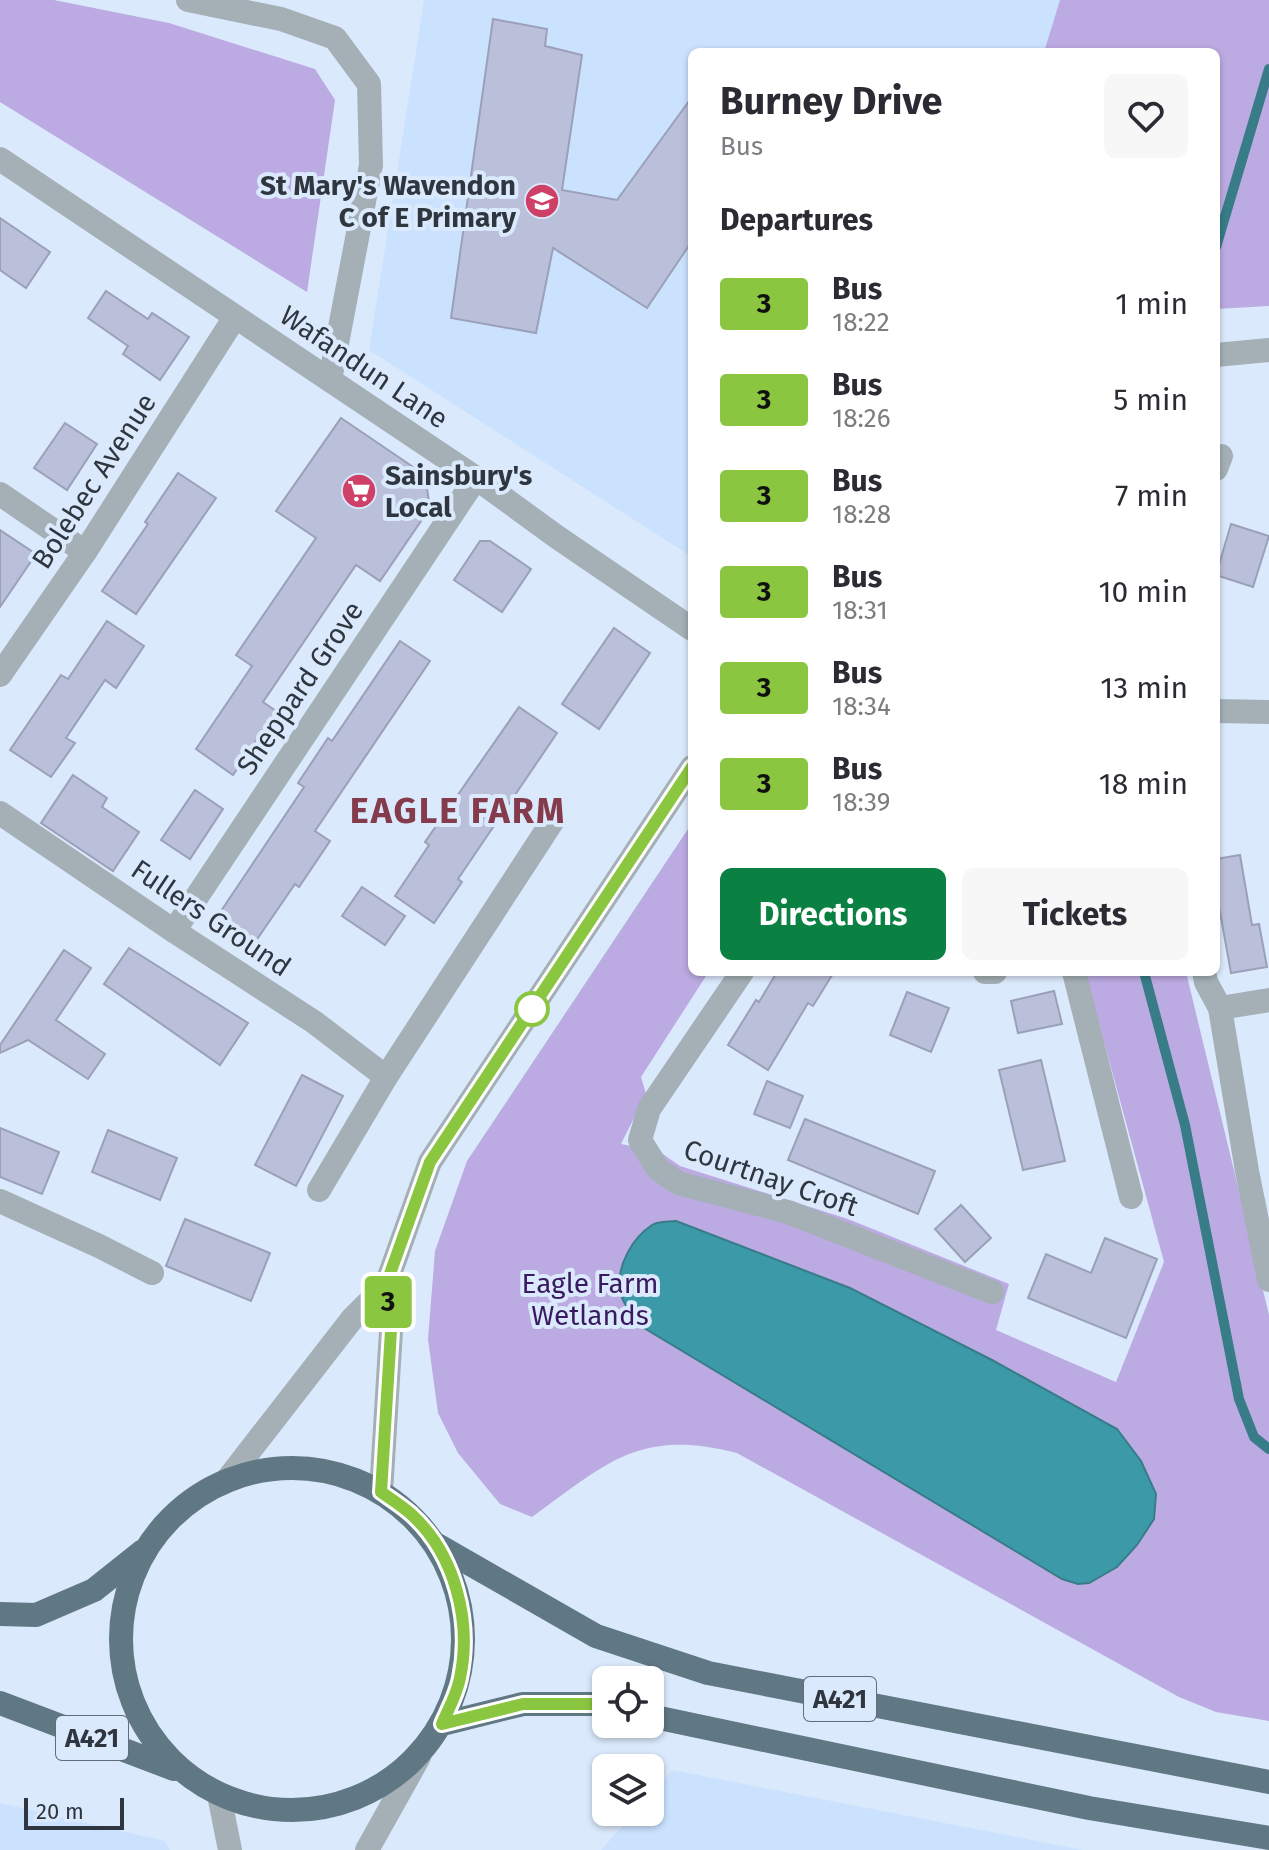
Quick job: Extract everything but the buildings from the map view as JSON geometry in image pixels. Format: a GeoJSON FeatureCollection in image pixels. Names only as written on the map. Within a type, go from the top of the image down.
{"type":"FeatureCollection","features":[{"type":"Feature","properties":{"kind":"highway"},"geometry":{"type":"LineString","coordinates":[[0,1614],[36,1615],[94,1590],[145,1549],[181,1507],[227,1480],[279,1467],[332,1472],[381,1492],[412,1515],[437,1545],[457,1587],[465,1634],[460,1680],[442,1724],[419,1757],[376,1790],[325,1808],[271,1810],[219,1795],[184,1773],[155,1743],[130,1698],[120,1647],[125,1596],[145,1549]]}},
{"type":"Feature","properties":{"kind":"highway","name":"A421"},"geometry":{"type":"LineString","coordinates":[[437,1545],[596,1636],[708,1673],[1269,1782]]}},
{"type":"Feature","properties":{"kind":"highway","name":"A421"},"geometry":{"type":"LineString","coordinates":[[0,1703],[184,1773]]}},
{"type":"Feature","properties":{"kind":"highway"},"geometry":{"type":"LineString","coordinates":[[442,1724],[523,1704],[592,1704]]}},
{"type":"Feature","properties":{"kind":"highway","name":"A421"},"geometry":{"type":"LineString","coordinates":[[664,1719],[1089,1808],[1269,1838]]}},
{"type":"Feature","properties":{"kind":"street"},"geometry":{"type":"LineString","coordinates":[[188,0],[282,10],[335,38],[369,84],[371,165],[330,380]]}},
{"type":"Feature","properties":{"kind":"street","name":"Wafandun Lane"},"geometry":{"type":"LineString","coordinates":[[0,159],[476,478],[688,626]]}},
{"type":"Feature","properties":{"kind":"street","name":"Bolebec Avenue"},"geometry":{"type":"LineString","coordinates":[[0,675],[85,552],[235,317]]}},
{"type":"Feature","properties":{"kind":"street"},"geometry":{"type":"LineString","coordinates":[[1220,355],[1269,350]]}},
{"type":"Feature","properties":{"kind":"street","name":"Sheppard Grove"},"geometry":{"type":"LineString","coordinates":[[174,931],[476,478]]}},
{"type":"Feature","properties":{"kind":"street"},"geometry":{"type":"LineString","coordinates":[[0,494],[85,552]]}},
{"type":"Feature","properties":{"kind":"street"},"geometry":{"type":"LineString","coordinates":[[1220,711],[1269,712]]}},
{"type":"Feature","properties":{"kind":"street"},"geometry":{"type":"LineString","coordinates":[[227,1480],[352,1319],[386,1285],[430,1162],[688,773]]}},
{"type":"Feature","properties":{"kind":"street","name":"Fullers Ground"},"geometry":{"type":"LineString","coordinates":[[0,813],[314,1022],[386,1077]]}},
{"type":"Feature","properties":{"kind":"street"},"geometry":{"type":"LineString","coordinates":[[319,1190],[386,1077],[552,822]]}},
{"type":"Feature","properties":{"kind":"street","name":"Courtnay Croft"},"geometry":{"type":"LineString","coordinates":[[739,976],[649,1109],[640,1140],[658,1169],[678,1183],[788,1212],[992,1292]]}},
{"type":"Feature","properties":{"kind":"street"},"geometry":{"type":"LineString","coordinates":[[1075,976],[1131,1197]]}},
{"type":"Feature","properties":{"kind":"street"},"geometry":{"type":"LineString","coordinates":[[1205,976],[1220,1008],[1269,1280]]}},
{"type":"Feature","properties":{"kind":"street"},"geometry":{"type":"LineString","coordinates":[[1220,1008],[1269,1000]]}},
{"type":"Feature","properties":{"kind":"street"},"geometry":{"type":"LineString","coordinates":[[0,1201],[152,1273]]}},
{"type":"Feature","properties":{"kind":"street"},"geometry":{"type":"LineString","coordinates":[[381,1492],[391,1331],[386,1285]]}},
{"type":"Feature","properties":{"kind":"street"},"geometry":{"type":"LineString","coordinates":[[367,1850],[419,1757]]}},
{"type":"Feature","properties":{"kind":"street"},"geometry":{"type":"LineString","coordinates":[[219,1795],[230,1850]]}},
{"type":"Feature","properties":{"kind":"shaded area","name":"St Mary's Wavendon C of E Primary"},"geometry":{"type":"Polygon","coordinates":[[[424,0],[1060,0],[1045,48],[688,48],[688,554],[369,350],[424,0]]]}},
{"type":"Feature","properties":{"kind":"shaded area"},"geometry":{"type":"Polygon","coordinates":[[[676,1221],[850,1288],[992,1360],[1117,1429],[1141,1461],[1156,1494],[1154,1519],[1137,1545],[1117,1567],[1089,1583],[1078,1584],[1062,1579],[644,1328],[621,1296],[620,1272],[638,1237],[652,1225],[676,1221]]]}},
{"type":"Feature","properties":{"kind":"shaded area"},"geometry":{"type":"Polygon","coordinates":[[[672,1770],[1083,1850],[601,1850],[622,1826],[664,1826],[664,1779],[672,1770]]]}},
{"type":"Feature","properties":{"kind":"shaded area"},"geometry":{"type":"Polygon","coordinates":[[[0,1803],[165,1841],[170,1850],[0,1850],[0,1803]]]}},
{"type":"Feature","properties":{"kind":"green space"},"geometry":{"type":"Polygon","coordinates":[[[0,0],[54,0],[169,23],[315,69],[335,100],[307,292],[0,102],[0,0]]]}},
{"type":"Feature","properties":{"kind":"green space"},"geometry":{"type":"Polygon","coordinates":[[[1060,0],[1269,0],[1269,306],[1220,309],[1220,48],[1045,48],[1060,0]]]}},
{"type":"Feature","properties":{"kind":"green space","name":"Eagle Farm Wetlands"},"geometry":{"type":"Polygon","coordinates":[[[688,829],[688,976],[706,976],[641,1077],[646,1094],[621,1144],[660,1152],[680,1166],[848,1219],[1009,1284],[996,1330],[1116,1382],[1164,1262],[1086,976],[1187,976],[1269,1315],[1269,1721],[1216,1712],[1179,1697],[737,1453],[703,1446],[649,1448],[604,1466],[532,1517],[500,1504],[458,1453],[438,1413],[428,1339],[435,1251],[467,1161],[688,829]]]}},
{"type":"Feature","properties":{"kind":"waterway"},"geometry":{"type":"LineString","coordinates":[[1220,234],[1269,69]]}},
{"type":"Feature","properties":{"kind":"waterway"},"geometry":{"type":"LineString","coordinates":[[1145,976],[1185,1125],[1239,1399],[1254,1437],[1269,1449]]}},
{"type":"Feature","properties":{"kind":"bus line","name":"3"},"geometry":{"type":"LineString","coordinates":[[592,1704],[523,1704],[442,1724],[460,1680],[465,1634],[457,1587],[437,1545],[412,1515],[381,1492],[391,1331],[386,1285],[430,1162],[688,773]]}},
{"type":"Feature","properties":{"kind":"place","name":"St Mary's Wavendon C of E Primary"},"geometry":{"type":"Point","coordinates":[542,201]}},
{"type":"Feature","properties":{"kind":"place","name":"Sainsbury's Local"},"geometry":{"type":"Point","coordinates":[359,491]}},
{"type":"Feature","properties":{"kind":"district","name":"EAGLE FARM"},"geometry":{"type":"Point","coordinates":[458,811]}}]}
